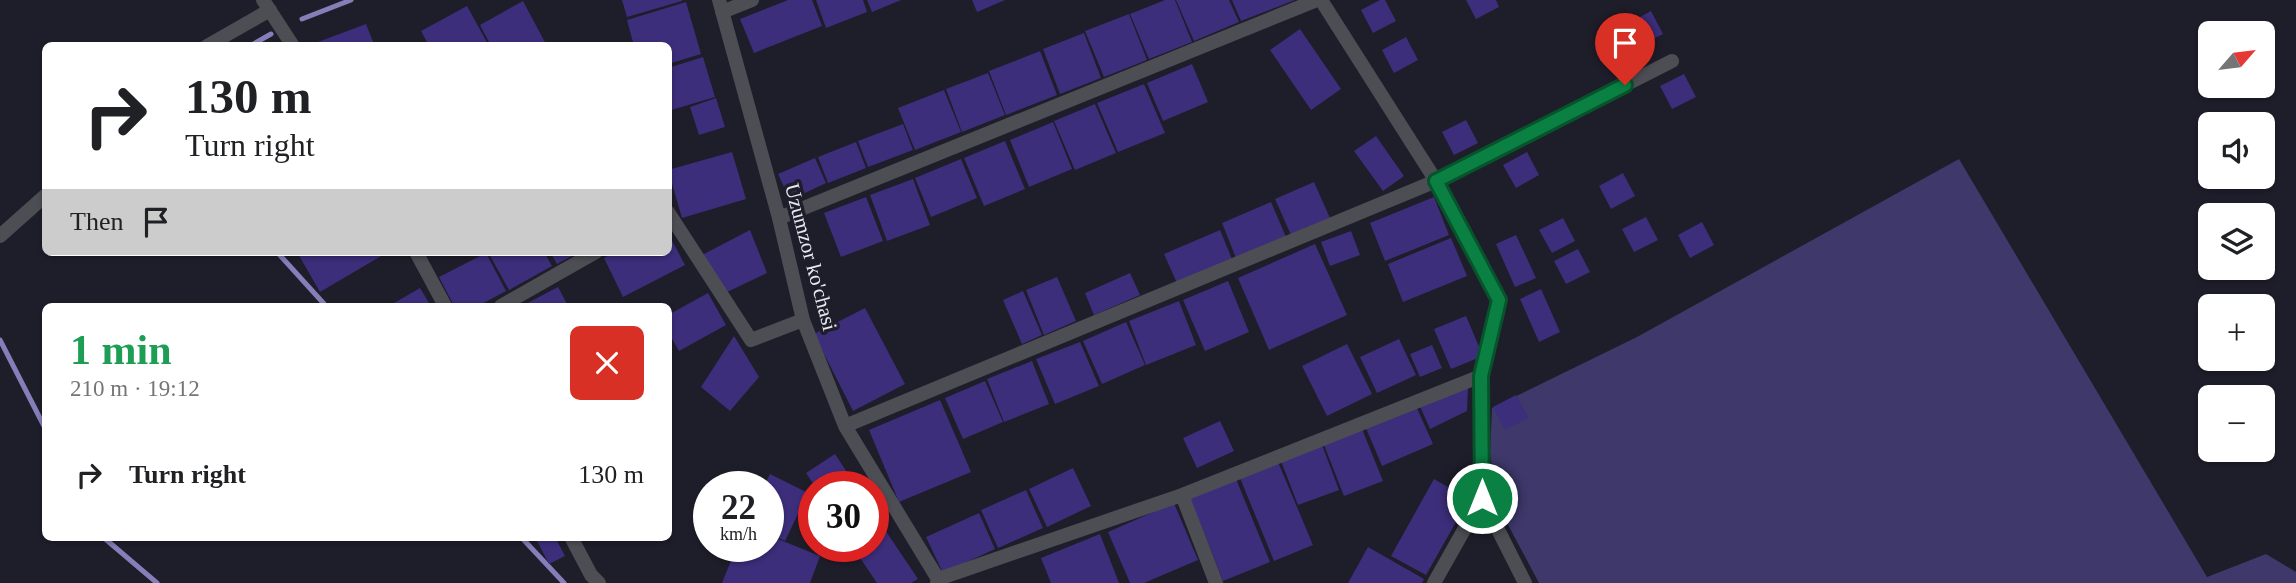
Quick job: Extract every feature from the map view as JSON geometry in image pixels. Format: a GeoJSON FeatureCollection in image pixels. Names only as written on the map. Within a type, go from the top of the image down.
{"type":"FeatureCollection","features":[{"type":"Feature","properties":{"kind":"street"},"geometry":{"type":"LineString","coordinates":[[721,6],[752,0]]}},
{"type":"Feature","properties":{"kind":"street"},"geometry":{"type":"LineString","coordinates":[[779,218],[1319,0],[1436,181],[1499,300],[1481,376],[1482,498],[1525,583]]}},
{"type":"Feature","properties":{"kind":"street"},"geometry":{"type":"LineString","coordinates":[[213,42],[267,5],[290,42]]}},
{"type":"Feature","properties":{"kind":"street","name":"Uzumzor ko'chasi"},"geometry":{"type":"LineString","coordinates":[[721,6],[779,218],[803,320],[845,426],[938,581]]}},
{"type":"Feature","properties":{"kind":"street"},"geometry":{"type":"LineString","coordinates":[[845,426],[1436,181],[1672,61]]}},
{"type":"Feature","properties":{"kind":"street"},"geometry":{"type":"LineString","coordinates":[[0,236],[42,199]]}},
{"type":"Feature","properties":{"kind":"street"},"geometry":{"type":"LineString","coordinates":[[672,218],[751,340],[803,320]]}},
{"type":"Feature","properties":{"kind":"street"},"geometry":{"type":"LineString","coordinates":[[418,256],[443,303]]}},
{"type":"Feature","properties":{"kind":"street"},"geometry":{"type":"LineString","coordinates":[[506,303],[589,256]]}},
{"type":"Feature","properties":{"kind":"street"},"geometry":{"type":"LineString","coordinates":[[938,581],[1182,495],[1481,376]]}},
{"type":"Feature","properties":{"kind":"street"},"geometry":{"type":"LineString","coordinates":[[1182,495],[1216,583]]}},
{"type":"Feature","properties":{"kind":"street"},"geometry":{"type":"LineString","coordinates":[[1434,583],[1482,498]]}},
{"type":"Feature","properties":{"kind":"street"},"geometry":{"type":"LineString","coordinates":[[573,541],[591,575],[599,583]]}},
{"type":"Feature","properties":{"kind":"shaded area"},"geometry":{"type":"Polygon","coordinates":[[[1959,159],[2207,577],[2266,554],[2296,572],[2296,583],[1539,583],[1498,506],[1490,454],[1492,408],[1637,337],[1959,159]]]}},
{"type":"Feature","properties":{"kind":"building"},"geometry":{"type":"Polygon","coordinates":[[[622,0],[682,0],[682,1],[627,17],[622,0]]]}},
{"type":"Feature","properties":{"kind":"building"},"geometry":{"type":"Polygon","coordinates":[[[788,0],[812,0],[822,26],[754,53],[740,19],[788,0]]]}},
{"type":"Feature","properties":{"kind":"building"},"geometry":{"type":"Polygon","coordinates":[[[816,0],[863,0],[867,12],[826,28],[816,0]]]}},
{"type":"Feature","properties":{"kind":"building"},"geometry":{"type":"Polygon","coordinates":[[[867,0],[901,0],[872,12],[867,0]]]}},
{"type":"Feature","properties":{"kind":"building"},"geometry":{"type":"Polygon","coordinates":[[[972,0],[1005,0],[977,12],[972,0]]]}},
{"type":"Feature","properties":{"kind":"building"},"geometry":{"type":"Polygon","coordinates":[[[1165,0],[1175,0],[1192,42],[1149,59],[1130,14],[1165,0]]]}},
{"type":"Feature","properties":{"kind":"building"},"geometry":{"type":"Polygon","coordinates":[[[1176,0],[1229,0],[1239,22],[1194,41],[1176,0]]]}},
{"type":"Feature","properties":{"kind":"building"},"geometry":{"type":"Polygon","coordinates":[[[1232,0],[1295,0],[1241,21],[1232,0]]]}},
{"type":"Feature","properties":{"kind":"building"},"geometry":{"type":"Polygon","coordinates":[[[1385,0],[1396,21],[1373,33],[1361,10],[1385,0]]]}},
{"type":"Feature","properties":{"kind":"building"},"geometry":{"type":"Polygon","coordinates":[[[1466,0],[1496,0],[1499,7],[1476,19],[1466,0]]]}},
{"type":"Feature","properties":{"kind":"building"},"geometry":{"type":"Polygon","coordinates":[[[523,1],[545,42],[489,42],[480,25],[523,1]]]}},
{"type":"Feature","properties":{"kind":"building"},"geometry":{"type":"Polygon","coordinates":[[[686,2],[701,54],[672,63],[672,42],[633,42],[627,20],[686,2]]]}},
{"type":"Feature","properties":{"kind":"building"},"geometry":{"type":"Polygon","coordinates":[[[467,6],[487,42],[427,42],[421,31],[467,6]]]}},
{"type":"Feature","properties":{"kind":"building"},"geometry":{"type":"Polygon","coordinates":[[[1651,11],[1663,34],[1639,46],[1627,24],[1651,11]]]}},
{"type":"Feature","properties":{"kind":"building"},"geometry":{"type":"Polygon","coordinates":[[[1129,14],[1147,60],[1104,77],[1085,31],[1129,14]]]}},
{"type":"Feature","properties":{"kind":"building"},"geometry":{"type":"Polygon","coordinates":[[[366,24],[373,42],[318,42],[366,24]]]}},
{"type":"Feature","properties":{"kind":"building"},"geometry":{"type":"Polygon","coordinates":[[[1300,29],[1341,89],[1311,110],[1270,50],[1300,29]]]}},
{"type":"Feature","properties":{"kind":"building"},"geometry":{"type":"Polygon","coordinates":[[[1084,33],[1101,78],[1060,94],[1043,49],[1084,33]]]}},
{"type":"Feature","properties":{"kind":"building"},"geometry":{"type":"Polygon","coordinates":[[[1406,37],[1418,60],[1394,73],[1382,50],[1406,37]]]}},
{"type":"Feature","properties":{"kind":"building"},"geometry":{"type":"Polygon","coordinates":[[[1040,51],[1057,95],[1006,115],[989,71],[1040,51]]]}},
{"type":"Feature","properties":{"kind":"building"},"geometry":{"type":"Polygon","coordinates":[[[703,57],[715,97],[672,110],[672,67],[703,57]]]}},
{"type":"Feature","properties":{"kind":"building"},"geometry":{"type":"Polygon","coordinates":[[[1192,64],[1208,102],[1163,121],[1147,83],[1192,64]]]}},
{"type":"Feature","properties":{"kind":"building"},"geometry":{"type":"Polygon","coordinates":[[[988,73],[1005,115],[962,132],[946,89],[988,73]]]}},
{"type":"Feature","properties":{"kind":"building"},"geometry":{"type":"Polygon","coordinates":[[[1684,74],[1696,97],[1672,109],[1660,86],[1684,74]]]}},
{"type":"Feature","properties":{"kind":"building"},"geometry":{"type":"Polygon","coordinates":[[[1144,84],[1165,133],[1118,152],[1097,103],[1144,84]]]}},
{"type":"Feature","properties":{"kind":"building"},"geometry":{"type":"Polygon","coordinates":[[[944,90],[961,132],[915,150],[898,108],[944,90]]]}},
{"type":"Feature","properties":{"kind":"building"},"geometry":{"type":"Polygon","coordinates":[[[716,98],[725,127],[699,135],[690,107],[716,98]]]}},
{"type":"Feature","properties":{"kind":"building"},"geometry":{"type":"Polygon","coordinates":[[[1095,104],[1116,153],[1075,170],[1054,121],[1095,104]]]}},
{"type":"Feature","properties":{"kind":"building"},"geometry":{"type":"Polygon","coordinates":[[[1466,120],[1478,143],[1454,155],[1442,132],[1466,120]]]}},
{"type":"Feature","properties":{"kind":"building"},"geometry":{"type":"Polygon","coordinates":[[[1053,122],[1072,169],[1029,187],[1010,140],[1053,122]]]}},
{"type":"Feature","properties":{"kind":"building"},"geometry":{"type":"Polygon","coordinates":[[[903,124],[913,150],[868,167],[858,141],[903,124]]]}},
{"type":"Feature","properties":{"kind":"building"},"geometry":{"type":"Polygon","coordinates":[[[1376,136],[1404,176],[1383,191],[1354,151],[1376,136]]]}},
{"type":"Feature","properties":{"kind":"building"},"geometry":{"type":"Polygon","coordinates":[[[1005,141],[1025,189],[984,206],[964,158],[1005,141]]]}},
{"type":"Feature","properties":{"kind":"building"},"geometry":{"type":"Polygon","coordinates":[[[856,142],[866,168],[828,183],[818,157],[856,142]]]}},
{"type":"Feature","properties":{"kind":"building"},"geometry":{"type":"Polygon","coordinates":[[[732,152],[746,199],[682,218],[672,184],[672,169],[732,152]]]}},
{"type":"Feature","properties":{"kind":"building"},"geometry":{"type":"Polygon","coordinates":[[[1527,152],[1539,175],[1516,188],[1503,165],[1527,152]]]}},
{"type":"Feature","properties":{"kind":"building"},"geometry":{"type":"Polygon","coordinates":[[[815,158],[826,183],[790,200],[778,174],[815,158]]]}},
{"type":"Feature","properties":{"kind":"building"},"geometry":{"type":"Polygon","coordinates":[[[961,159],[977,198],[931,217],[915,178],[961,159]]]}},
{"type":"Feature","properties":{"kind":"building"},"geometry":{"type":"Polygon","coordinates":[[[1623,173],[1635,196],[1611,209],[1599,186],[1623,173]]]}},
{"type":"Feature","properties":{"kind":"building"},"geometry":{"type":"Polygon","coordinates":[[[913,179],[930,225],[887,241],[870,195],[913,179]]]}},
{"type":"Feature","properties":{"kind":"building"},"geometry":{"type":"Polygon","coordinates":[[[1314,182],[1330,218],[1291,235],[1275,199],[1314,182]]]}},
{"type":"Feature","properties":{"kind":"building"},"geometry":{"type":"Polygon","coordinates":[[[866,197],[883,241],[841,257],[824,213],[866,197]]]}},
{"type":"Feature","properties":{"kind":"building"},"geometry":{"type":"Polygon","coordinates":[[[1434,197],[1449,235],[1385,261],[1370,223],[1434,197]]]}},
{"type":"Feature","properties":{"kind":"building"},"geometry":{"type":"Polygon","coordinates":[[[1271,202],[1286,237],[1236,258],[1222,223],[1271,202]]]}},
{"type":"Feature","properties":{"kind":"building"},"geometry":{"type":"Polygon","coordinates":[[[1646,217],[1658,240],[1634,252],[1622,229],[1646,217]]]}},
{"type":"Feature","properties":{"kind":"building"},"geometry":{"type":"Polygon","coordinates":[[[1563,218],[1575,241],[1552,253],[1539,230],[1563,218]]]}},
{"type":"Feature","properties":{"kind":"building"},"geometry":{"type":"Polygon","coordinates":[[[1702,222],[1714,245],[1690,258],[1678,235],[1702,222]]]}},
{"type":"Feature","properties":{"kind":"building"},"geometry":{"type":"Polygon","coordinates":[[[750,230],[767,273],[725,293],[702,255],[750,230]]]}},
{"type":"Feature","properties":{"kind":"building"},"geometry":{"type":"Polygon","coordinates":[[[1220,230],[1232,259],[1177,283],[1164,254],[1220,230]]]}},
{"type":"Feature","properties":{"kind":"building"},"geometry":{"type":"Polygon","coordinates":[[[1351,231],[1360,255],[1330,266],[1321,242],[1351,231]]]}},
{"type":"Feature","properties":{"kind":"building"},"geometry":{"type":"Polygon","coordinates":[[[1516,235],[1536,278],[1515,287],[1496,244],[1516,235]]]}},
{"type":"Feature","properties":{"kind":"building"},"geometry":{"type":"Polygon","coordinates":[[[1451,238],[1467,276],[1403,302],[1388,264],[1451,238]]]}},
{"type":"Feature","properties":{"kind":"building"},"geometry":{"type":"Polygon","coordinates":[[[672,241],[685,265],[623,297],[604,258],[672,256],[672,241]]]}},
{"type":"Feature","properties":{"kind":"building"},"geometry":{"type":"Polygon","coordinates":[[[1315,244],[1347,315],[1269,350],[1238,278],[1315,244]]]}},
{"type":"Feature","properties":{"kind":"building"},"geometry":{"type":"Polygon","coordinates":[[[1578,249],[1590,272],[1566,284],[1554,261],[1578,249]]]}},
{"type":"Feature","properties":{"kind":"building"},"geometry":{"type":"Polygon","coordinates":[[[299,256],[381,256],[320,292],[299,256]]]}},
{"type":"Feature","properties":{"kind":"building"},"geometry":{"type":"Polygon","coordinates":[[[480,256],[488,256],[506,291],[484,303],[452,303],[439,277],[480,256]]]}},
{"type":"Feature","properties":{"kind":"building"},"geometry":{"type":"Polygon","coordinates":[[[490,256],[546,256],[552,266],[509,290],[490,256]]]}},
{"type":"Feature","properties":{"kind":"building"},"geometry":{"type":"Polygon","coordinates":[[[552,256],[572,256],[557,264],[552,256]]]}},
{"type":"Feature","properties":{"kind":"building"},"geometry":{"type":"Polygon","coordinates":[[[1130,273],[1140,295],[1094,315],[1085,293],[1130,273]]]}},
{"type":"Feature","properties":{"kind":"building"},"geometry":{"type":"Polygon","coordinates":[[[1057,277],[1076,321],[1044,335],[1026,290],[1057,277]]]}},
{"type":"Feature","properties":{"kind":"building"},"geometry":{"type":"Polygon","coordinates":[[[1228,281],[1249,332],[1205,351],[1183,300],[1228,281]]]}},
{"type":"Feature","properties":{"kind":"building"},"geometry":{"type":"Polygon","coordinates":[[[558,287],[566,303],[528,303],[558,287]]]}},
{"type":"Feature","properties":{"kind":"building"},"geometry":{"type":"Polygon","coordinates":[[[420,288],[429,303],[394,303],[420,288]]]}},
{"type":"Feature","properties":{"kind":"building"},"geometry":{"type":"Polygon","coordinates":[[[1541,289],[1560,332],[1539,342],[1520,299],[1541,289]]]}},
{"type":"Feature","properties":{"kind":"building"},"geometry":{"type":"Polygon","coordinates":[[[1023,291],[1042,335],[1022,344],[1003,300],[1023,291]]]}},
{"type":"Feature","properties":{"kind":"building"},"geometry":{"type":"Polygon","coordinates":[[[708,293],[726,325],[679,351],[672,339],[672,313],[708,293]]]}},
{"type":"Feature","properties":{"kind":"building"},"geometry":{"type":"Polygon","coordinates":[[[1179,301],[1196,345],[1146,365],[1129,321],[1179,301]]]}},
{"type":"Feature","properties":{"kind":"building"},"geometry":{"type":"Polygon","coordinates":[[[865,308],[905,384],[853,411],[814,334],[865,308]]]}},
{"type":"Feature","properties":{"kind":"building"},"geometry":{"type":"Polygon","coordinates":[[[1466,316],[1483,356],[1451,369],[1434,329],[1466,316]]]}},
{"type":"Feature","properties":{"kind":"building"},"geometry":{"type":"Polygon","coordinates":[[[1126,322],[1145,365],[1102,384],[1083,341],[1126,322]]]}},
{"type":"Feature","properties":{"kind":"building"},"geometry":{"type":"Polygon","coordinates":[[[734,336],[759,377],[730,411],[701,387],[734,336]]]}},
{"type":"Feature","properties":{"kind":"building"},"geometry":{"type":"Polygon","coordinates":[[[1399,339],[1416,375],[1377,393],[1360,357],[1399,339]]]}},
{"type":"Feature","properties":{"kind":"building"},"geometry":{"type":"Polygon","coordinates":[[[1080,342],[1099,386],[1055,404],[1036,359],[1080,342]]]}},
{"type":"Feature","properties":{"kind":"building"},"geometry":{"type":"Polygon","coordinates":[[[1347,344],[1372,394],[1327,416],[1302,366],[1347,344]]]}},
{"type":"Feature","properties":{"kind":"building"},"geometry":{"type":"Polygon","coordinates":[[[1432,345],[1442,368],[1420,377],[1410,354],[1432,345]]]}},
{"type":"Feature","properties":{"kind":"building"},"geometry":{"type":"Polygon","coordinates":[[[1032,361],[1049,404],[1004,422],[987,379],[1032,361]]]}},
{"type":"Feature","properties":{"kind":"building"},"geometry":{"type":"Polygon","coordinates":[[[985,381],[1003,422],[963,439],[945,398],[985,381]]]}},
{"type":"Feature","properties":{"kind":"building"},"geometry":{"type":"Polygon","coordinates":[[[1468,385],[1467,411],[1430,429],[1419,404],[1468,385]]]}},
{"type":"Feature","properties":{"kind":"building"},"geometry":{"type":"Polygon","coordinates":[[[1516,395],[1529,418],[1505,430],[1493,407],[1516,395]]]}},
{"type":"Feature","properties":{"kind":"building"},"geometry":{"type":"Polygon","coordinates":[[[940,400],[971,472],[899,502],[889,478],[889,471],[886,471],[869,430],[940,400]]]}},
{"type":"Feature","properties":{"kind":"building"},"geometry":{"type":"Polygon","coordinates":[[[1416,406],[1433,444],[1382,466],[1366,428],[1416,406]]]}},
{"type":"Feature","properties":{"kind":"building"},"geometry":{"type":"Polygon","coordinates":[[[1220,421],[1234,451],[1197,468],[1183,438],[1220,421]]]}},
{"type":"Feature","properties":{"kind":"building"},"geometry":{"type":"Polygon","coordinates":[[[1362,429],[1383,481],[1344,496],[1324,445],[1362,429]]]}},
{"type":"Feature","properties":{"kind":"building"},"geometry":{"type":"Polygon","coordinates":[[[1322,445],[1339,490],[1298,505],[1281,461],[1322,445]]]}},
{"type":"Feature","properties":{"kind":"building"},"geometry":{"type":"Polygon","coordinates":[[[835,454],[846,471],[809,471],[835,454]]]}},
{"type":"Feature","properties":{"kind":"building"},"geometry":{"type":"Polygon","coordinates":[[[1278,462],[1313,545],[1274,561],[1240,478],[1278,462]]]}},
{"type":"Feature","properties":{"kind":"building"},"geometry":{"type":"Polygon","coordinates":[[[1073,468],[1091,506],[1047,527],[1029,489],[1073,468]]]}},
{"type":"Feature","properties":{"kind":"building"},"geometry":{"type":"Polygon","coordinates":[[[1236,479],[1270,562],[1223,581],[1190,498],[1236,479]]]}},
{"type":"Feature","properties":{"kind":"building"},"geometry":{"type":"Polygon","coordinates":[[[1434,479],[1469,499],[1426,575],[1391,556],[1434,479]]]}},
{"type":"Feature","properties":{"kind":"building"},"geometry":{"type":"Polygon","coordinates":[[[784,481],[798,488],[798,514],[785,541],[784,481]]]}},
{"type":"Feature","properties":{"kind":"building"},"geometry":{"type":"Polygon","coordinates":[[[1026,490],[1043,528],[998,548],[981,510],[1026,490]]]}},
{"type":"Feature","properties":{"kind":"building"},"geometry":{"type":"Polygon","coordinates":[[[1174,503],[1198,560],[1144,583],[1130,583],[1108,532],[1174,503]]]}},
{"type":"Feature","properties":{"kind":"building"},"geometry":{"type":"Polygon","coordinates":[[[979,513],[995,549],[943,573],[926,537],[979,513]]]}},
{"type":"Feature","properties":{"kind":"building"},"geometry":{"type":"Polygon","coordinates":[[[1100,534],[1119,583],[1051,583],[1041,558],[1100,534]]]}},
{"type":"Feature","properties":{"kind":"building"},"geometry":{"type":"Polygon","coordinates":[[[889,536],[918,579],[911,583],[877,583],[863,562],[889,562],[889,536]]]}},
{"type":"Feature","properties":{"kind":"building"},"geometry":{"type":"Polygon","coordinates":[[[537,541],[557,541],[565,556],[549,564],[537,541]]]}},
{"type":"Feature","properties":{"kind":"building"},"geometry":{"type":"Polygon","coordinates":[[[784,541],[798,547],[798,562],[818,562],[810,583],[722,583],[731,562],[784,562],[784,541]]]}},
{"type":"Feature","properties":{"kind":"building"},"geometry":{"type":"Polygon","coordinates":[[[1368,547],[1424,579],[1422,583],[1348,583],[1368,547]]]}},
{"type":"Feature","properties":{"kind":"waterway"},"geometry":{"type":"LineString","coordinates":[[302,19],[351,0]]}},
{"type":"Feature","properties":{"kind":"waterway"},"geometry":{"type":"LineString","coordinates":[[257,42],[271,34]]}},
{"type":"Feature","properties":{"kind":"waterway"},"geometry":{"type":"LineString","coordinates":[[281,256],[323,303]]}},
{"type":"Feature","properties":{"kind":"waterway"},"geometry":{"type":"LineString","coordinates":[[0,340],[42,422]]}},
{"type":"Feature","properties":{"kind":"waterway"},"geometry":{"type":"LineString","coordinates":[[108,541],[157,583]]}},
{"type":"Feature","properties":{"kind":"waterway"},"geometry":{"type":"LineString","coordinates":[[525,541],[564,583]]}},
{"type":"Feature","properties":{"kind":"route"},"geometry":{"type":"LineString","coordinates":[[1482,498],[1481,376],[1499,300],[1436,181],[1625,85]]}}]}
